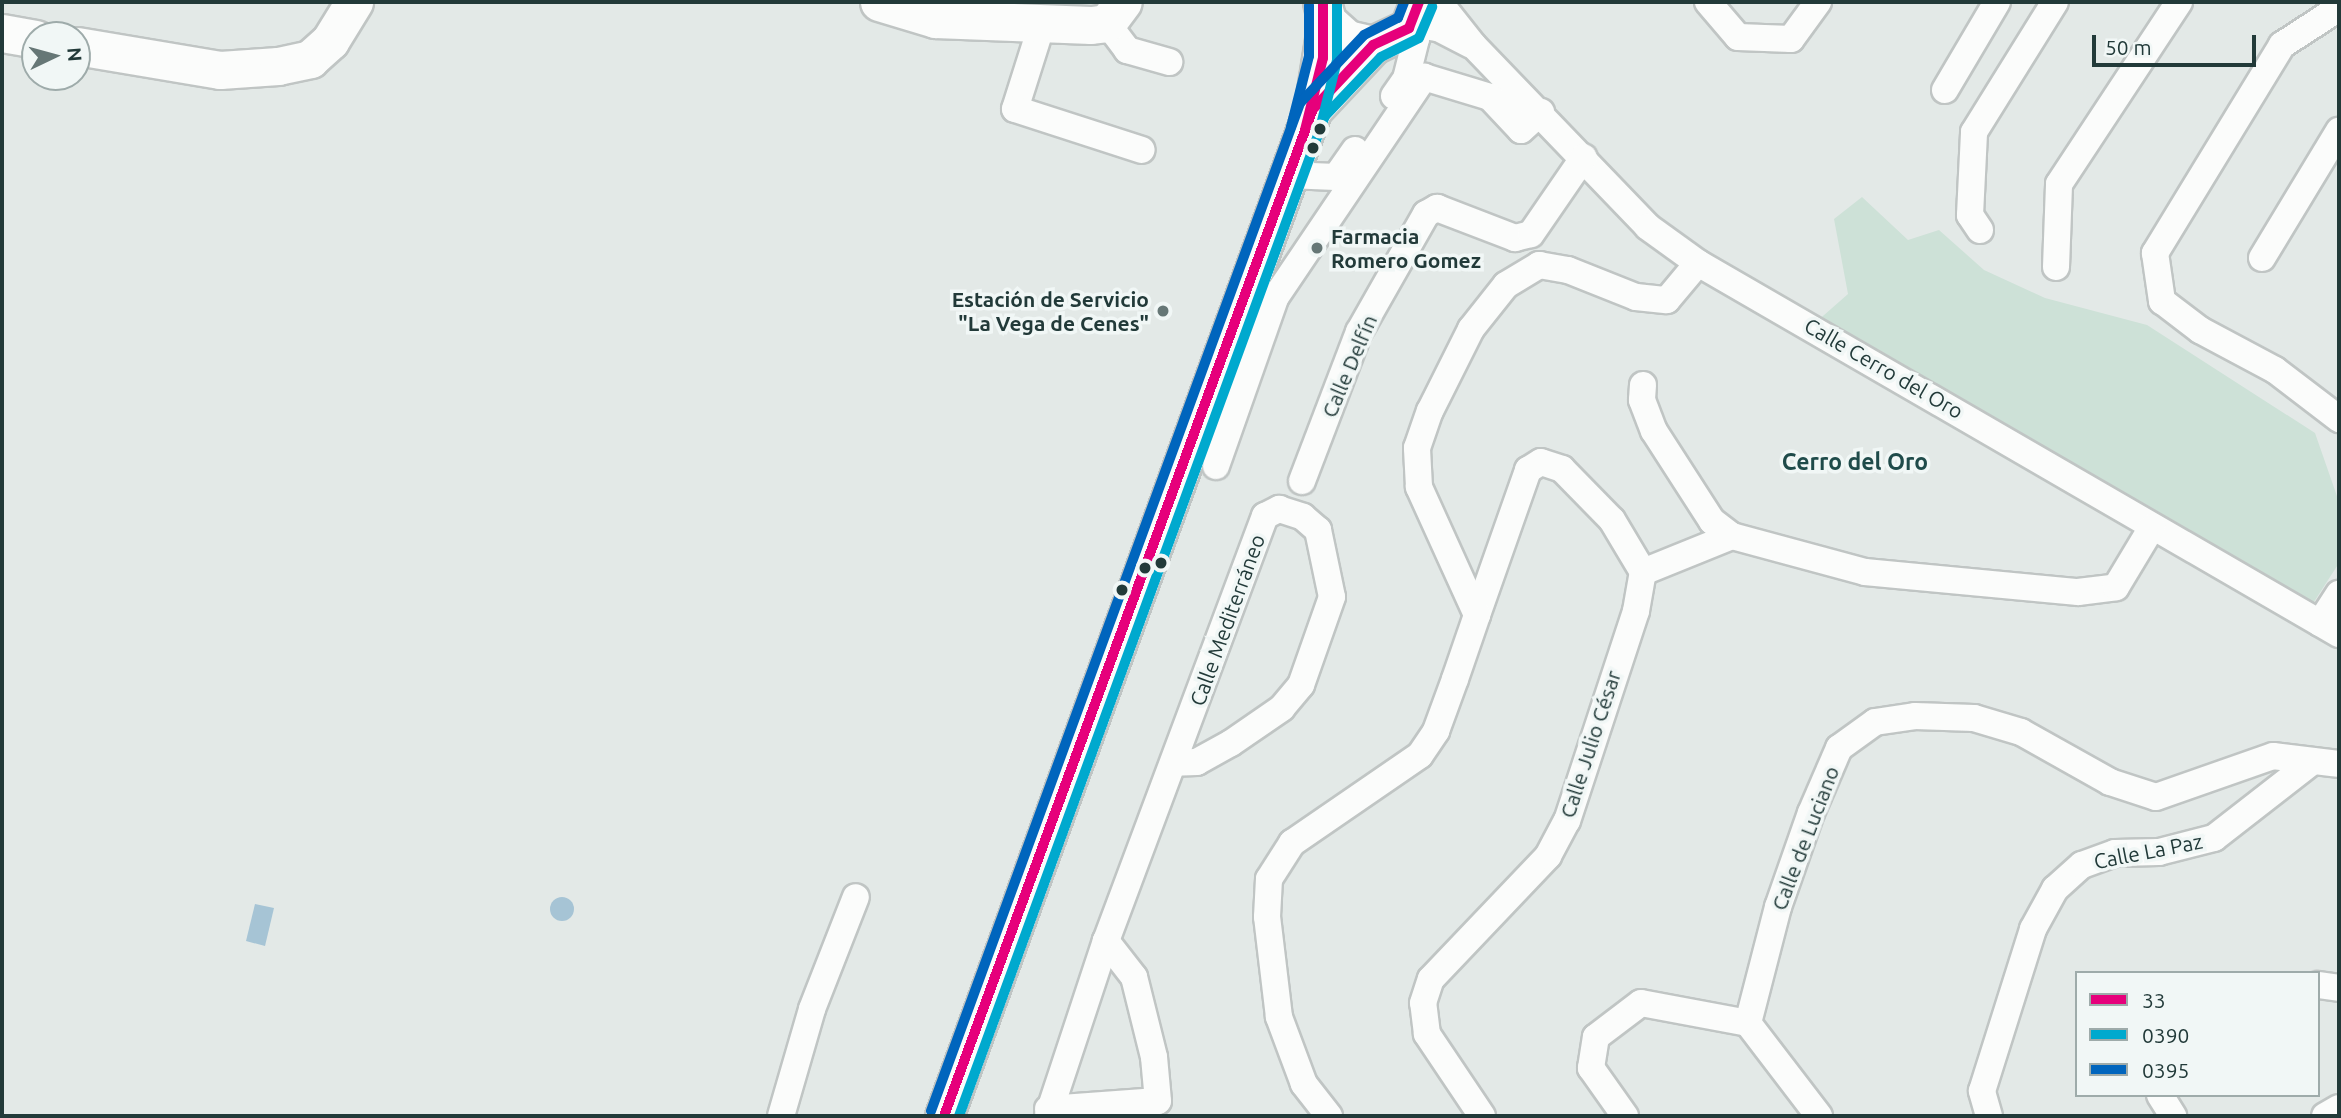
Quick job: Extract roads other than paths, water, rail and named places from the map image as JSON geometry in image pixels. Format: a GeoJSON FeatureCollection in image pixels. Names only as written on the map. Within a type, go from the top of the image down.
{"type":"FeatureCollection","features":[{"type":"Feature","properties":{"kind":"street"},"geometry":{"type":"LineString","coordinates":[[91,48],[220,70],[310,59],[330,41],[354,2]]}},
{"type":"Feature","properties":{"kind":"street"},"geometry":{"type":"LineString","coordinates":[[879,2],[935,19],[1002,11],[1042,24],[1115,12],[1127,50],[1169,62]]}},
{"type":"Feature","properties":{"kind":"street"},"geometry":{"type":"LineString","coordinates":[[1708,2],[1738,37],[1791,39],[1818,2]]}},
{"type":"Feature","properties":{"kind":"street"},"geometry":{"type":"LineString","coordinates":[[1945,90],[1997,2]]}},
{"type":"Feature","properties":{"kind":"street"},"geometry":{"type":"LineString","coordinates":[[1980,230],[1970,215],[1975,132],[2055,2]]}},
{"type":"Feature","properties":{"kind":"street"},"geometry":{"type":"LineString","coordinates":[[2056,267],[2059,184],[2179,2]]}},
{"type":"Feature","properties":{"kind":"street"},"geometry":{"type":"LineString","coordinates":[[1321,8],[1347,39],[1374,45]]}},
{"type":"Feature","properties":{"kind":"street"},"geometry":{"type":"LineString","coordinates":[[944,1116],[1313,108],[1321,8]]}},
{"type":"Feature","properties":{"kind":"street"},"geometry":{"type":"LineString","coordinates":[[2339,8],[2282,45],[2155,253],[2162,301],[2200,330],[2275,370],[2339,419]]}},
{"type":"Feature","properties":{"kind":"street"},"geometry":{"type":"LineString","coordinates":[[1313,108],[1374,45],[1420,14]]}},
{"type":"Feature","properties":{"kind":"street"},"geometry":{"type":"LineString","coordinates":[[1287,175],[1336,177],[1406,79],[1420,14]]}},
{"type":"Feature","properties":{"kind":"street","name":"Calle Cerro del Oro"},"geometry":{"type":"LineString","coordinates":[[1420,14],[1438,28],[1473,46]]}},
{"type":"Feature","properties":{"kind":"street","name":"Calle Cerro del Oro"},"geometry":{"type":"LineString","coordinates":[[1420,14],[1473,46],[1541,112],[1648,227],[1698,263],[2330,629]]}},
{"type":"Feature","properties":{"kind":"street"},"geometry":{"type":"LineString","coordinates":[[1042,24],[1015,109],[1142,150]]}},
{"type":"Feature","properties":{"kind":"street"},"geometry":{"type":"LineString","coordinates":[[2,33],[21,36]]}},
{"type":"Feature","properties":{"kind":"street"},"geometry":{"type":"LineString","coordinates":[[1216,466],[1275,298],[1424,76],[1490,97],[1521,130],[1541,112]]}},
{"type":"Feature","properties":{"kind":"street"},"geometry":{"type":"LineString","coordinates":[[2262,258],[2339,131]]}},
{"type":"Feature","properties":{"kind":"street","name":"Calle Delfín"},"geometry":{"type":"LineString","coordinates":[[1302,481],[1359,331],[1426,214],[1437,208],[1516,238],[1531,234],[1584,157]]}},
{"type":"Feature","properties":{"kind":"street"},"geometry":{"type":"LineString","coordinates":[[1477,615],[1419,487],[1417,448],[1471,329],[1506,285],[1539,265],[1568,270],[1636,297],[1667,300],[1698,263]]}},
{"type":"Feature","properties":{"kind":"street"},"geometry":{"type":"LineString","coordinates":[[1643,385],[1642,400],[1654,431],[1712,521],[1732,536],[1865,572],[2078,592],[2116,587],[2152,527]]}},
{"type":"Feature","properties":{"kind":"street"},"geometry":{"type":"LineString","coordinates":[[1329,1116],[1304,1084],[1279,1017],[1267,917],[1269,879],[1292,843],[1420,755],[1436,731],[1528,470],[1541,461],[1562,470],[1612,520],[1643,572],[1732,536]]}},
{"type":"Feature","properties":{"kind":"street","name":"Calle Mediterráneo"},"geometry":{"type":"LineString","coordinates":[[1048,1113],[1106,941],[1265,516],[1279,509],[1303,517],[1318,530],[1332,597],[1301,685],[1282,708],[1231,743],[1197,762],[1174,763]]}},
{"type":"Feature","properties":{"kind":"street","name":"Calle Julio César"},"geometry":{"type":"LineString","coordinates":[[1482,1116],[1427,1034],[1423,1003],[1431,979],[1548,856],[1567,821],[1636,611],[1643,572]]}},
{"type":"Feature","properties":{"kind":"street"},"geometry":{"type":"LineString","coordinates":[[2330,629],[2339,594]]}},
{"type":"Feature","properties":{"kind":"street","name":"Calle de Luciano"},"geometry":{"type":"LineString","coordinates":[[1748,1023],[1778,907],[1811,813],[1839,748],[1875,722],[1915,716],[1974,718],[2021,732],[2110,782],[2156,797],[2273,756],[2326,763]]}},
{"type":"Feature","properties":{"kind":"street","name":"Calle La Paz"},"geometry":{"type":"LineString","coordinates":[[1989,1116],[1982,1091],[2033,929],[2055,889],[2081,865],[2115,853],[2159,852],[2214,838],[2326,763]]}},
{"type":"Feature","properties":{"kind":"street"},"geometry":{"type":"LineString","coordinates":[[781,1116],[811,1009],[856,897]]}},
{"type":"Feature","properties":{"kind":"street"},"geometry":{"type":"LineString","coordinates":[[1048,1113],[1158,1101],[1154,1057],[1134,976],[1106,941]]}},
{"type":"Feature","properties":{"kind":"street"},"geometry":{"type":"LineString","coordinates":[[2320,985],[2339,988]]}},
{"type":"Feature","properties":{"kind":"street"},"geometry":{"type":"LineString","coordinates":[[1625,1116],[1591,1068],[1596,1037],[1641,1003],[1748,1023],[1819,1116]]}},
{"type":"Feature","properties":{"kind":"street"},"geometry":{"type":"LineString","coordinates":[[2161,1097],[2173,1116]]}},
{"type":"Feature","properties":{"kind":"street"},"geometry":{"type":"LineString","coordinates":[[2325,1116],[2339,1108]]}},
{"type":"Feature","properties":{"kind":"water"},"geometry":{"type":"Polygon","coordinates":[[[562,897],[573,904],[574,909],[567,920],[562,921],[551,914],[550,909],[557,898],[562,897]]]}},
{"type":"Feature","properties":{"kind":"water"},"geometry":{"type":"Polygon","coordinates":[[[255,904],[274,908],[265,946],[246,941],[255,904]]]}},
{"type":"Feature","properties":{"kind":"place","name":"Farmacia Romero Gomez"},"geometry":{"type":"Point","coordinates":[1317,248]}},
{"type":"Feature","properties":{"kind":"place","name":"Estación de Servicio \"La Vega de Cenes\""},"geometry":{"type":"Point","coordinates":[1163,311]}},
{"type":"Feature","properties":{"kind":"district","name":"Cerro del Oro"},"geometry":{"type":"Point","coordinates":[1855,462]}}]}
